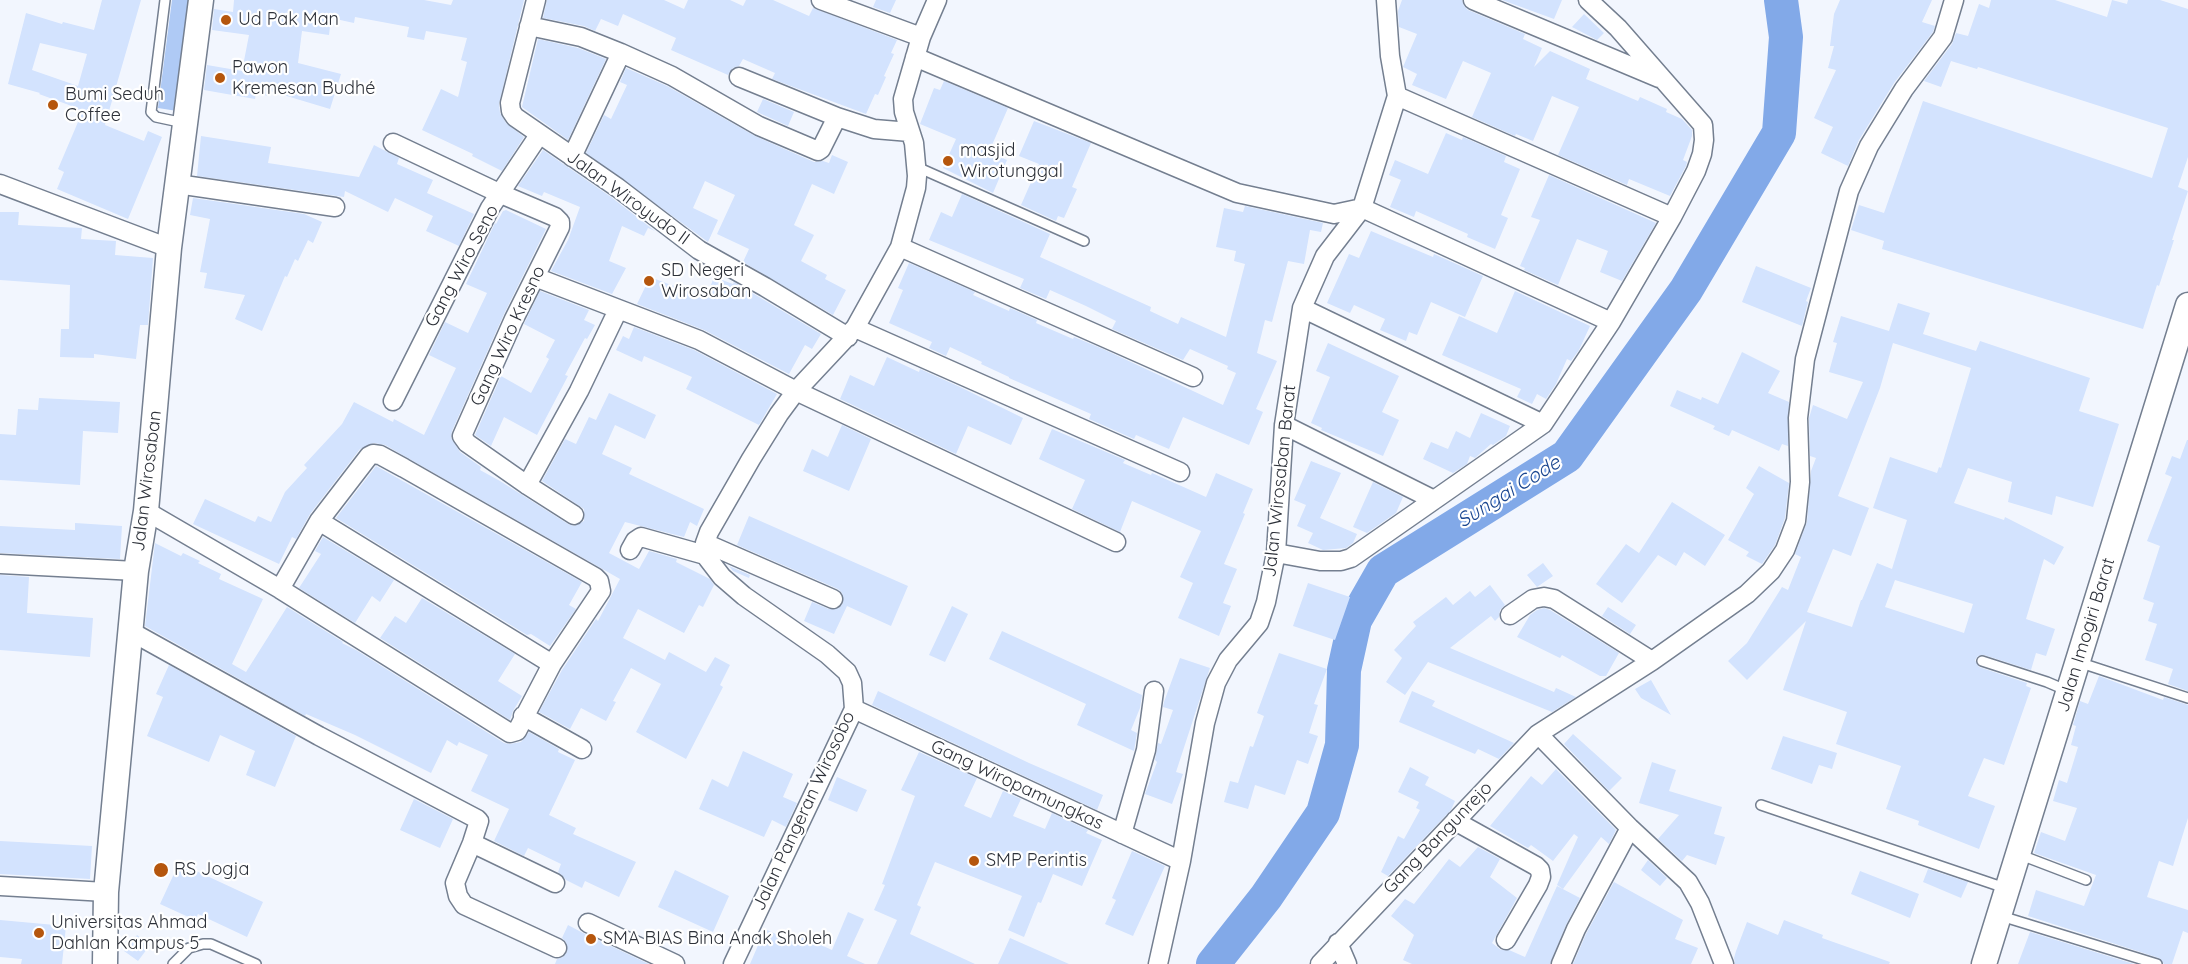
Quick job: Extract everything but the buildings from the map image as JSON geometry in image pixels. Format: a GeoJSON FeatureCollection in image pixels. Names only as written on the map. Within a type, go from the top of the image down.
{"type":"FeatureCollection","features":[{"type":"Feature","properties":{"kind":"main road","name":"Jalan Wirosaban"},"geometry":{"type":"LineString","coordinates":[[105,964],[106,892],[130,631],[136,571],[146,511],[169,248],[201,0]]}},
{"type":"Feature","properties":{"kind":"main road","name":"Jalan Imogiri Barat"},"geometry":{"type":"LineString","coordinates":[[1984,964],[2188,305]]}},
{"type":"Feature","properties":{"kind":"street","name":"Jalan Wiroyudo II"},"geometry":{"type":"LineString","coordinates":[[536,0],[510,107],[514,117],[618,188],[699,250],[765,287],[852,333],[1180,472]]}},
{"type":"Feature","properties":{"kind":"street"},"geometry":{"type":"LineString","coordinates":[[821,0],[921,38]]}},
{"type":"Feature","properties":{"kind":"street"},"geometry":{"type":"LineString","coordinates":[[705,549],[709,532],[751,459],[796,391],[852,333],[900,247],[916,188],[917,167],[914,142],[903,109],[903,99],[921,38],[937,0]]}},
{"type":"Feature","properties":{"kind":"street","name":"Jalan Wirosaban Barat"},"geometry":{"type":"LineString","coordinates":[[1158,964],[1181,861],[1205,723],[1216,683],[1228,660],[1261,619],[1276,553],[1284,425],[1302,308],[1325,256],[1362,208],[1397,96],[1390,56],[1386,0]]}},
{"type":"Feature","properties":{"kind":"street"},"geometry":{"type":"LineString","coordinates":[[1473,0],[1663,80]]}},
{"type":"Feature","properties":{"kind":"street"},"geometry":{"type":"LineString","coordinates":[[1276,553],[1320,561],[1346,561],[1543,424],[1611,322],[1672,217],[1696,171],[1702,154],[1703,125],[1618,28],[1588,0]]}},
{"type":"Feature","properties":{"kind":"street","name":"Gang Bangunrejo"},"geometry":{"type":"LineString","coordinates":[[1320,964],[1539,734],[1652,661],[1747,594],[1771,571],[1792,535],[1796,521],[1800,482],[1798,418],[1805,359],[1849,191],[1869,146],[1904,89],[1943,37],[1954,0]]}},
{"type":"Feature","properties":{"kind":"street"},"geometry":{"type":"LineString","coordinates":[[529,26],[581,37],[621,53],[672,76],[759,126],[818,151],[837,117]]}},
{"type":"Feature","properties":{"kind":"street"},"geometry":{"type":"LineString","coordinates":[[572,157],[621,53]]}},
{"type":"Feature","properties":{"kind":"street"},"geometry":{"type":"LineString","coordinates":[[915,57],[1237,193],[1334,213],[1362,208],[1611,322]]}},
{"type":"Feature","properties":{"kind":"street"},"geometry":{"type":"LineString","coordinates":[[739,77],[837,117],[874,129],[910,132]]}},
{"type":"Feature","properties":{"kind":"street"},"geometry":{"type":"LineString","coordinates":[[1397,96],[1672,217]]}},
{"type":"Feature","properties":{"kind":"street","name":"Gang Wiro Seno"},"geometry":{"type":"LineString","coordinates":[[393,401],[490,208],[539,135]]}},
{"type":"Feature","properties":{"kind":"street"},"geometry":{"type":"LineString","coordinates":[[393,143],[501,194]]}},
{"type":"Feature","properties":{"kind":"street"},"geometry":{"type":"LineString","coordinates":[[0,184],[169,248]]}},
{"type":"Feature","properties":{"kind":"street"},"geometry":{"type":"LineString","coordinates":[[177,184],[335,207]]}},
{"type":"Feature","properties":{"kind":"street","name":"Gang Wiro Kresno"},"geometry":{"type":"LineString","coordinates":[[501,194],[555,217],[560,222],[560,227],[462,434],[467,442],[527,485]]}},
{"type":"Feature","properties":{"kind":"street"},"geometry":{"type":"LineString","coordinates":[[900,247],[1193,377]]}},
{"type":"Feature","properties":{"kind":"street"},"geometry":{"type":"LineString","coordinates":[[535,277],[699,340],[796,391],[1116,542]]}},
{"type":"Feature","properties":{"kind":"street"},"geometry":{"type":"LineString","coordinates":[[1302,308],[1543,424]]}},
{"type":"Feature","properties":{"kind":"street"},"geometry":{"type":"LineString","coordinates":[[574,515],[527,485],[579,391],[616,314],[622,311]]}},
{"type":"Feature","properties":{"kind":"street"},"geometry":{"type":"LineString","coordinates":[[1284,425],[1434,500]]}},
{"type":"Feature","properties":{"kind":"street"},"geometry":{"type":"LineString","coordinates":[[146,511],[280,589],[508,733],[517,731],[552,664],[600,596],[601,585],[596,577],[376,454],[369,456],[319,521],[280,589]]}},
{"type":"Feature","properties":{"kind":"street"},"geometry":{"type":"LineString","coordinates":[[319,521],[552,664]]}},
{"type":"Feature","properties":{"kind":"street"},"geometry":{"type":"LineString","coordinates":[[630,550],[635,541],[641,537],[705,549],[833,599]]}},
{"type":"Feature","properties":{"kind":"street","name":"Jalan Pangeran Wirosobo"},"geometry":{"type":"LineString","coordinates":[[705,549],[722,577],[744,596],[827,654],[844,669],[852,683],[854,709],[734,964]]}},
{"type":"Feature","properties":{"kind":"street"},"geometry":{"type":"LineString","coordinates":[[0,564],[136,571]]}},
{"type":"Feature","properties":{"kind":"street"},"geometry":{"type":"LineString","coordinates":[[1510,615],[1533,599],[1544,597],[1554,599],[1652,661]]}},
{"type":"Feature","properties":{"kind":"street"},"geometry":{"type":"LineString","coordinates":[[130,631],[319,736],[473,816],[478,821],[472,843],[455,882],[458,896],[464,905],[557,948]]}},
{"type":"Feature","properties":{"kind":"street"},"geometry":{"type":"LineString","coordinates":[[1122,834],[1146,750],[1154,691]]}},
{"type":"Feature","properties":{"kind":"street","name":"Gang Wiropamungkas"},"geometry":{"type":"LineString","coordinates":[[854,709],[1181,861]]}},
{"type":"Feature","properties":{"kind":"street"},"geometry":{"type":"LineString","coordinates":[[523,716],[582,749]]}},
{"type":"Feature","properties":{"kind":"street"},"geometry":{"type":"LineString","coordinates":[[1539,734],[1630,828],[1688,882],[1700,903],[1724,964]]}},
{"type":"Feature","properties":{"kind":"street"},"geometry":{"type":"LineString","coordinates":[[1455,821],[1540,870],[1541,877],[1538,885],[1506,940]]}},
{"type":"Feature","properties":{"kind":"street"},"geometry":{"type":"LineString","coordinates":[[1561,964],[1576,929],[1630,828]]}},
{"type":"Feature","properties":{"kind":"street"},"geometry":{"type":"LineString","coordinates":[[472,843],[555,883]]}},
{"type":"Feature","properties":{"kind":"street"},"geometry":{"type":"LineString","coordinates":[[0,886],[106,892]]}},
{"type":"Feature","properties":{"kind":"street"},"geometry":{"type":"LineString","coordinates":[[588,922],[675,964]]}},
{"type":"Feature","properties":{"kind":"street"},"geometry":{"type":"LineString","coordinates":[[1338,943],[1347,964]]}},
{"type":"Feature","properties":{"kind":"lane"},"geometry":{"type":"LineString","coordinates":[[165,0],[151,112],[156,117],[184,123]]}},
{"type":"Feature","properties":{"kind":"lane"},"geometry":{"type":"LineString","coordinates":[[917,167],[1084,241]]}},
{"type":"Feature","properties":{"kind":"lane"},"geometry":{"type":"LineString","coordinates":[[1982,661],[2068,691]]}},
{"type":"Feature","properties":{"kind":"lane"},"geometry":{"type":"LineString","coordinates":[[2078,662],[2188,698]]}},
{"type":"Feature","properties":{"kind":"lane"},"geometry":{"type":"LineString","coordinates":[[1761,805],[2008,888]]}},
{"type":"Feature","properties":{"kind":"lane"},"geometry":{"type":"LineString","coordinates":[[2017,854],[2086,880]]}},
{"type":"Feature","properties":{"kind":"lane"},"geometry":{"type":"LineString","coordinates":[[2000,916],[2157,964]]}},
{"type":"Feature","properties":{"kind":"lane"},"geometry":{"type":"LineString","coordinates":[[173,964],[189,948],[203,944],[211,944],[256,964]]}},
{"type":"Feature","properties":{"kind":"shaded area"},"geometry":{"type":"Polygon","coordinates":[[[172,0],[192,0],[177,111],[158,108],[172,0]]]}},
{"type":"Feature","properties":{"kind":"waterway","name":"Sungai Code"},"geometry":{"type":"LineString","coordinates":[[1213,964],[1266,897],[1323,813],[1342,745],[1344,670],[1355,620],[1383,571],[1567,456],[1686,290],[1779,133],[1786,37],[1781,0]]}},
{"type":"Feature","properties":{"kind":"place","name":"Ud Pak Man"},"geometry":{"type":"Point","coordinates":[226,20]}},
{"type":"Feature","properties":{"kind":"place","name":"Pawon Kremesan Budhé"},"geometry":{"type":"Point","coordinates":[220,78]}},
{"type":"Feature","properties":{"kind":"place","name":"Bumi Seduh Coffee"},"geometry":{"type":"Point","coordinates":[53,105]}},
{"type":"Feature","properties":{"kind":"place","name":"masjid Wirotunggal"},"geometry":{"type":"Point","coordinates":[948,161]}},
{"type":"Feature","properties":{"kind":"place","name":"SD Negeri Wirosaban"},"geometry":{"type":"Point","coordinates":[649,281]}},
{"type":"Feature","properties":{"kind":"place","name":"SMP Perintis"},"geometry":{"type":"Point","coordinates":[974,861]}},
{"type":"Feature","properties":{"kind":"place","name":"RS Jogja"},"geometry":{"type":"Point","coordinates":[161,870]}},
{"type":"Feature","properties":{"kind":"place","name":"Universitas Ahmad Dahlan Kampus 5"},"geometry":{"type":"Point","coordinates":[39,933]}},
{"type":"Feature","properties":{"kind":"place","name":"SMA BIAS Bina Anak Sholeh"},"geometry":{"type":"Point","coordinates":[591,939]}}]}
